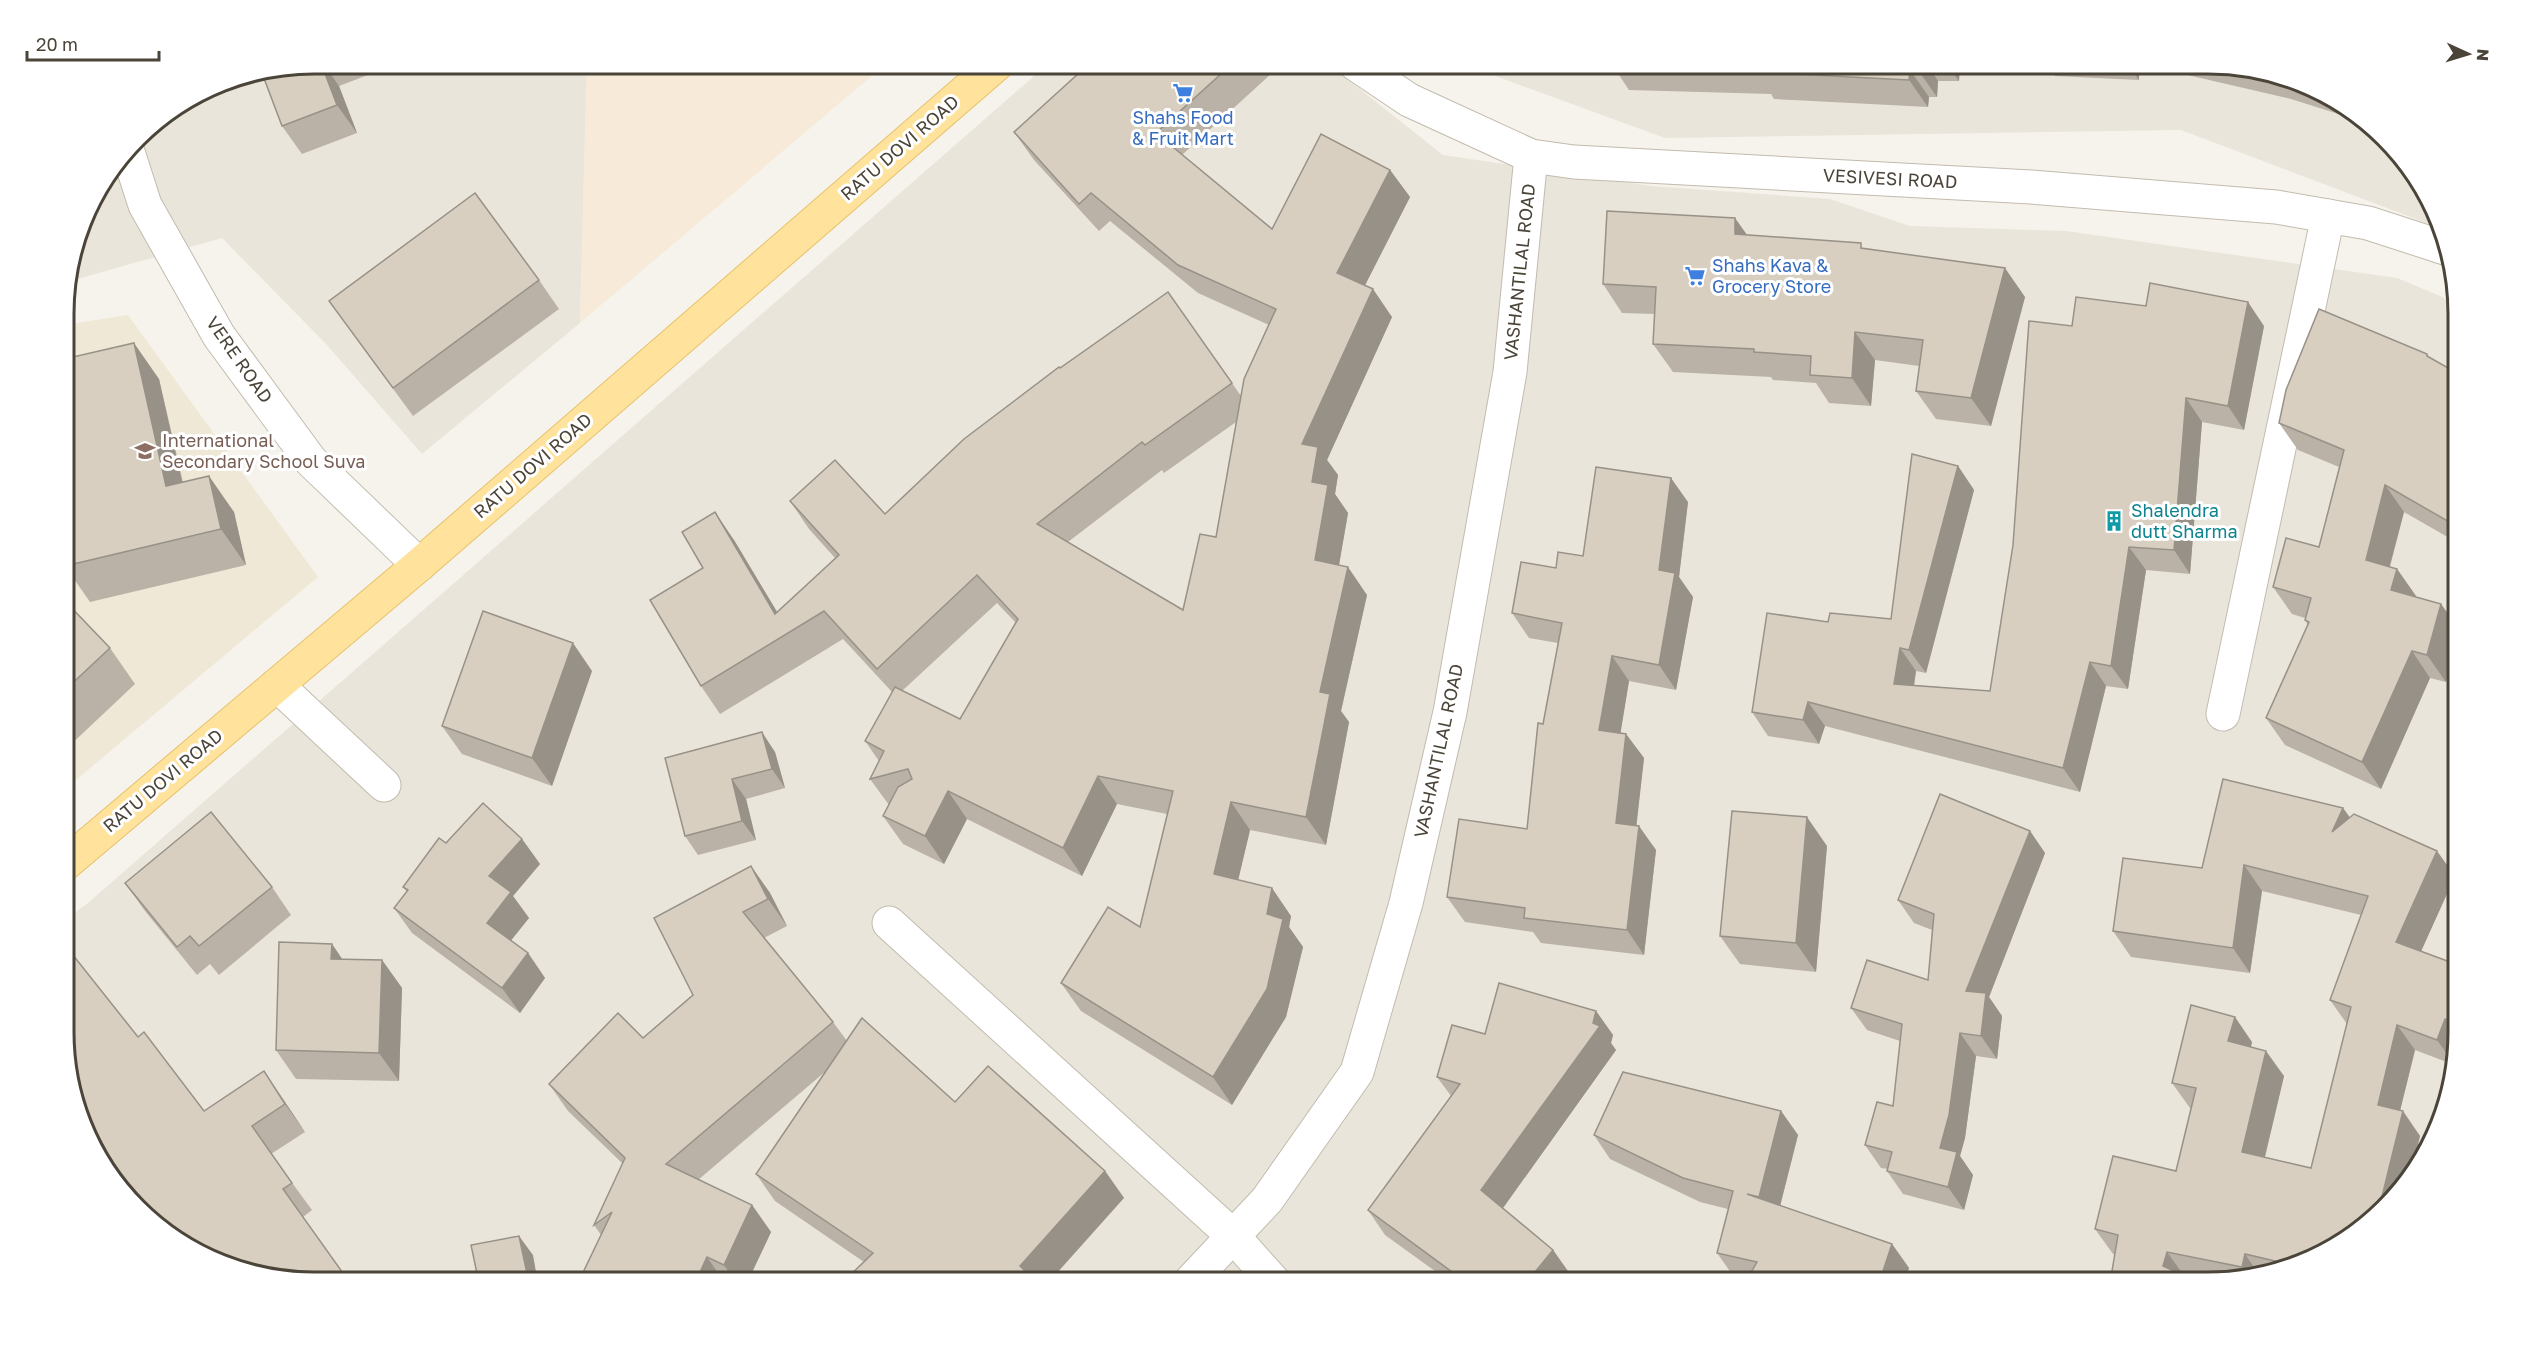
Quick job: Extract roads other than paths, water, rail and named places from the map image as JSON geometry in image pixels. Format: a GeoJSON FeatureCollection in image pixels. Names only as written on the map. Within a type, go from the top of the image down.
{"type":"FeatureCollection","features":[{"type":"Feature","properties":{"kind":"main road","name":"RATU DOVI ROAD"},"geometry":{"type":"LineString","coordinates":[[74,856],[418,566],[985,74]]}},
{"type":"Feature","properties":{"kind":"street","name":"VESIVESI ROAD"},"geometry":{"type":"LineString","coordinates":[[1370,74],[1409,100],[1531,156],[1574,162],[2031,187],[2276,207],[2368,223],[2439,246]]}},
{"type":"Feature","properties":{"kind":"street","name":"VASHANTILAL ROAD"},"geometry":{"type":"LineString","coordinates":[[1199,1272],[1267,1200],[1357,1072],[1406,903],[1450,712],[1510,372],[1531,156]]}},
{"type":"Feature","properties":{"kind":"street","name":"VERE ROAD"},"geometry":{"type":"LineString","coordinates":[[130,158],[145,205],[219,336],[312,461],[418,566]]}},
{"type":"Feature","properties":{"kind":"street"},"geometry":{"type":"LineString","coordinates":[[2223,714],[2328,216]]}},
{"type":"Feature","properties":{"kind":"street"},"geometry":{"type":"LineString","coordinates":[[277,685],[384,785]]}},
{"type":"Feature","properties":{"kind":"street"},"geometry":{"type":"LineString","coordinates":[[889,923],[1233,1236],[1265,1272]]}},
{"type":"Feature","properties":{"kind":"place","name":"Shahs Food & Fruit Mart"},"geometry":{"type":"Point","coordinates":[1183,93]}},
{"type":"Feature","properties":{"kind":"place","name":"Shahs Kava & Grocery Store"},"geometry":{"type":"Point","coordinates":[1695,276]}},
{"type":"Feature","properties":{"kind":"place","name":"International Secondary School Suva"},"geometry":{"type":"Point","coordinates":[145,451]}},
{"type":"Feature","properties":{"kind":"place","name":"Shalendra dutt Sharma"},"geometry":{"type":"Point","coordinates":[2114,521]}}]}
